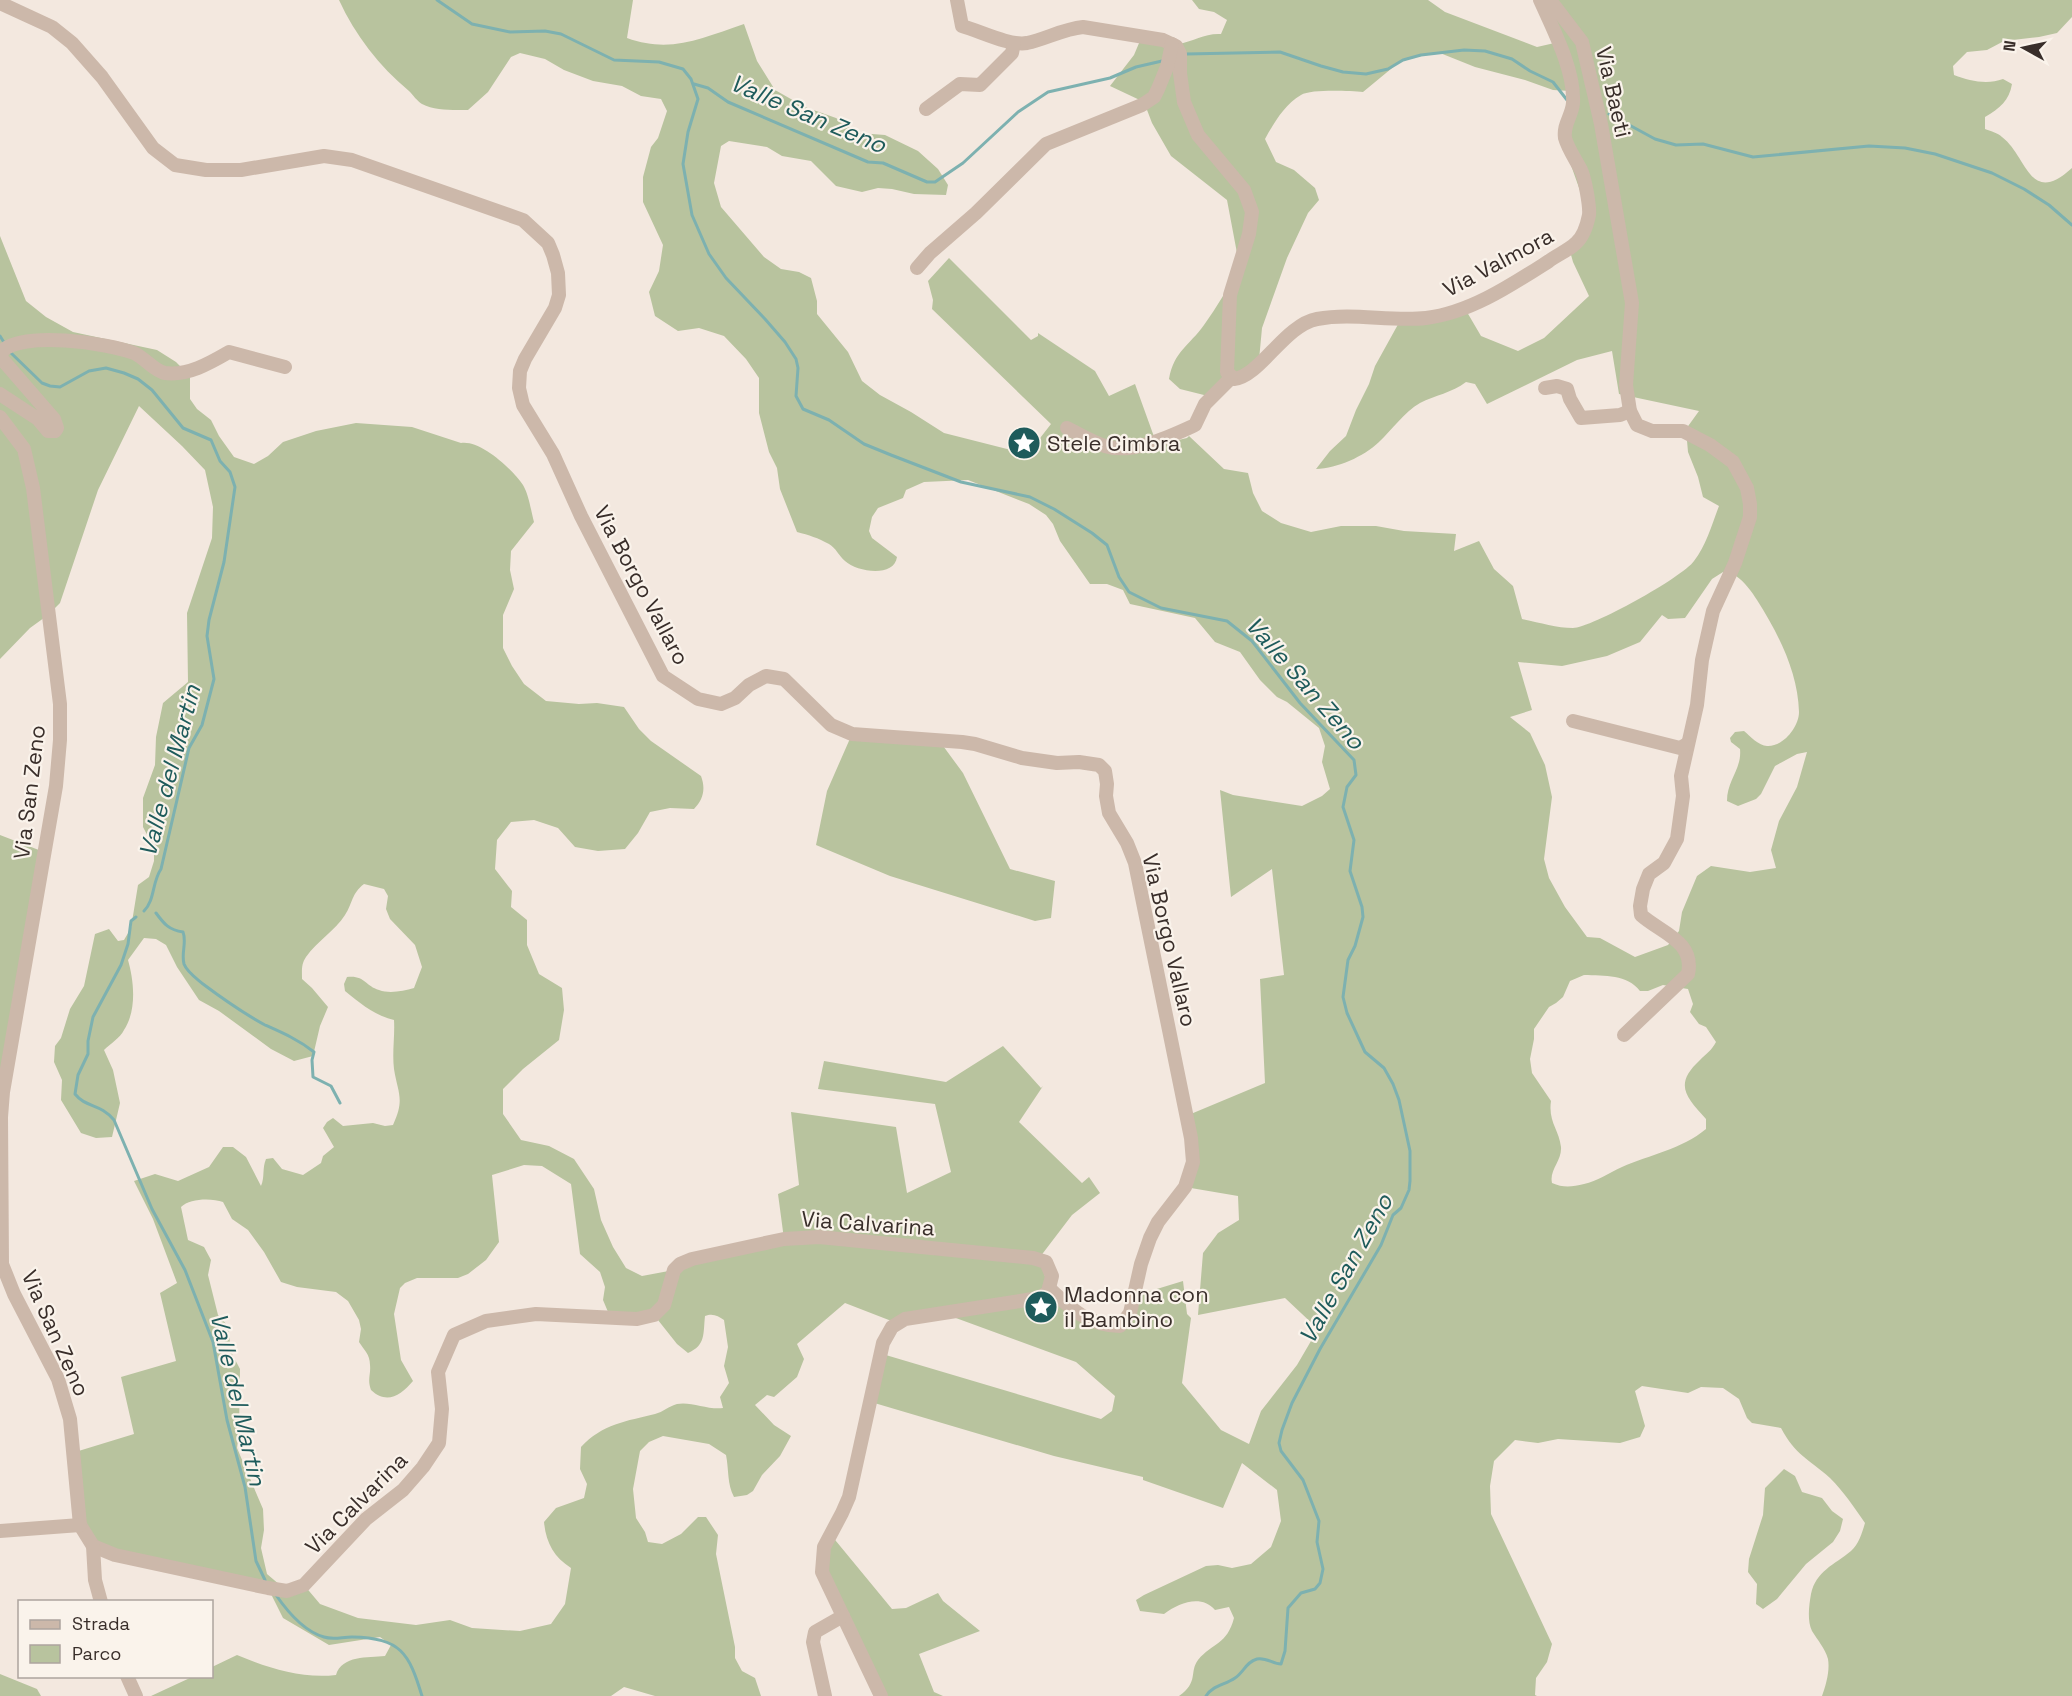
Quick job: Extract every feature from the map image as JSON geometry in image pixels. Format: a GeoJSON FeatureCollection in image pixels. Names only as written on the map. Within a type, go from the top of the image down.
{"type":"FeatureCollection","features":[{"type":"Feature","properties":{"kind":"street"},"geometry":{"type":"LineString","coordinates":[[957,0],[962,26],[1014,43],[1026,43],[1070,28],[1083,27],[1163,40],[1176,46],[1180,54],[1184,102],[1198,135],[1244,190],[1252,212],[1249,234],[1230,295],[1227,372],[1231,378]]}},
{"type":"Feature","properties":{"kind":"street","name":"Via Valmora"},"geometry":{"type":"LineString","coordinates":[[1067,428],[1106,447],[1132,447],[1162,440],[1195,424],[1204,404],[1231,378],[1240,378],[1286,337],[1307,322],[1338,317],[1392,320],[1428,318],[1456,311],[1525,276],[1576,243],[1586,230],[1589,212],[1582,173],[1566,140],[1564,127],[1573,105],[1572,81],[1540,0]]}},
{"type":"Feature","properties":{"kind":"street","name":"Via Baeti"},"geometry":{"type":"LineString","coordinates":[[1550,0],[1582,42],[1601,124],[1632,303],[1626,386],[1630,411]]}},
{"type":"Feature","properties":{"kind":"street","name":"Via Borgo Vallaro"},"geometry":{"type":"LineString","coordinates":[[0,3],[52,27],[72,44],[102,77],[153,148],[175,165],[206,171],[241,170],[324,156],[352,160],[523,220],[548,243],[558,273],[559,295],[555,308],[520,371],[519,388],[523,405],[554,454],[581,516],[663,676],[698,699],[721,704],[735,698],[749,685],[766,676],[784,679],[831,725],[852,734],[938,739],[975,744],[1022,758],[1057,763],[1078,762],[1099,765],[1105,771],[1109,813],[1126,843],[1137,873],[1191,1138],[1192,1162],[1185,1187],[1158,1222],[1149,1238],[1131,1313],[1120,1326],[1102,1326],[1071,1309],[1049,1288]]}},
{"type":"Feature","properties":{"kind":"street"},"geometry":{"type":"LineString","coordinates":[[926,109],[960,84],[980,85],[1012,53],[1014,43]]}},
{"type":"Feature","properties":{"kind":"street"},"geometry":{"type":"LineString","coordinates":[[917,268],[930,253],[976,213],[1046,144],[1142,105],[1154,97],[1167,67],[1172,44]]}},
{"type":"Feature","properties":{"kind":"street"},"geometry":{"type":"LineString","coordinates":[[0,394],[38,419],[48,431],[55,431],[57,428],[54,419],[2,359],[6,348],[48,339],[98,343],[136,354],[162,373],[186,373],[229,352],[285,367]]}},
{"type":"Feature","properties":{"kind":"street"},"geometry":{"type":"LineString","coordinates":[[1545,388],[1557,386],[1567,389],[1581,418],[1620,415],[1630,411],[1637,425],[1652,431],[1683,431],[1710,445],[1733,462],[1747,488],[1750,517],[1735,563],[1713,611],[1702,660],[1697,705],[1681,776],[1683,796],[1677,839],[1664,862],[1649,874],[1640,906],[1641,915],[1682,945],[1688,953],[1690,964],[1688,974],[1624,1035]]}},
{"type":"Feature","properties":{"kind":"street","name":"Via San Zeno"},"geometry":{"type":"LineString","coordinates":[[0,417],[24,449],[33,488],[60,704],[56,786],[3,1092],[1,1117],[2,1264],[14,1294],[58,1379],[70,1419],[80,1525]]}},
{"type":"Feature","properties":{"kind":"street"},"geometry":{"type":"LineString","coordinates":[[1573,721],[1680,748],[1687,744]]}},
{"type":"Feature","properties":{"kind":"street","name":"Via Calvarina"},"geometry":{"type":"LineString","coordinates":[[93,1546],[115,1555],[268,1588],[288,1591],[304,1585],[366,1519],[403,1490],[423,1467],[439,1443],[442,1409],[438,1372],[454,1335],[486,1321],[536,1314],[637,1319],[654,1315],[664,1305],[674,1270],[680,1264],[692,1259],[784,1239],[819,1237],[1033,1257],[1046,1262],[1052,1276],[1049,1288]]}},
{"type":"Feature","properties":{"kind":"street"},"geometry":{"type":"LineString","coordinates":[[881,1696],[822,1572],[824,1547],[849,1497],[883,1343],[892,1327],[905,1319],[1039,1298],[1048,1292],[1049,1288]]}},
{"type":"Feature","properties":{"kind":"street"},"geometry":{"type":"LineString","coordinates":[[0,1531],[80,1525],[93,1546],[95,1580],[100,1600]]}},
{"type":"Feature","properties":{"kind":"street"},"geometry":{"type":"LineString","coordinates":[[825,1696],[813,1642],[815,1632],[843,1616]]}},
{"type":"Feature","properties":{"kind":"street"},"geometry":{"type":"LineString","coordinates":[[127,1678],[136,1696]]}},
{"type":"Feature","properties":{"kind":"green space"},"geometry":{"type":"Polygon","coordinates":[[[339,0],[633,0],[627,38],[658,45],[700,39],[744,24],[757,61],[775,90],[805,107],[836,118],[859,133],[885,135],[918,151],[938,169],[948,185],[946,195],[914,194],[878,188],[862,192],[836,186],[811,161],[782,156],[767,147],[729,141],[721,146],[714,183],[721,207],[764,257],[781,269],[799,272],[811,278],[817,301],[817,314],[848,352],[862,381],[880,395],[944,433],[1011,450],[1030,451],[1051,424],[932,309],[933,300],[928,281],[949,258],[1031,340],[1038,336],[1038,333],[1095,371],[1109,396],[1135,384],[1157,445],[1189,436],[1224,469],[1248,473],[1253,493],[1262,511],[1281,523],[1311,532],[1341,526],[1376,526],[1404,531],[1456,534],[1454,551],[1479,541],[1494,569],[1513,586],[1522,619],[1573,628],[1583,626],[1616,611],[1656,589],[1686,568],[1702,549],[1719,506],[1703,497],[1688,452],[1686,429],[1699,411],[1619,394],[1612,351],[1577,360],[1487,404],[1475,384],[1466,382],[1414,407],[1379,442],[1358,457],[1341,464],[1316,469],[1346,436],[1375,366],[1401,319],[1464,307],[1481,336],[1518,351],[1544,338],[1589,296],[1573,262],[1568,244],[1583,228],[1583,199],[1567,154],[1570,91],[1553,90],[1475,67],[1440,53],[1403,59],[1363,92],[1306,93],[1289,104],[1265,139],[1276,162],[1294,170],[1315,188],[1319,200],[1308,213],[1287,258],[1262,328],[1259,360],[1208,396],[1180,389],[1169,379],[1171,370],[1178,355],[1204,325],[1240,269],[1227,200],[1171,156],[1152,123],[1144,102],[1110,86],[1134,55],[1142,36],[1175,44],[1221,34],[1227,20],[1214,12],[1199,9],[1192,0],[1428,0],[1445,12],[1537,47],[1559,42],[1540,0],[2072,0],[2072,17],[2057,33],[2004,41],[1987,50],[1967,52],[1953,66],[1954,75],[1960,77],[1985,82],[2003,79],[2012,84],[2003,104],[1985,117],[1985,129],[1996,133],[2011,146],[2031,175],[2038,181],[2047,182],[2058,179],[2072,168],[2072,1696],[1822,1696],[1828,1673],[1828,1659],[1810,1627],[1811,1594],[1821,1574],[1854,1548],[1865,1523],[1835,1483],[1797,1451],[1781,1428],[1752,1423],[1747,1418],[1739,1399],[1723,1388],[1701,1387],[1688,1393],[1642,1386],[1635,1391],[1645,1426],[1640,1437],[1620,1443],[1558,1439],[1538,1443],[1515,1440],[1494,1461],[1490,1486],[1491,1514],[1552,1644],[1547,1662],[1536,1678],[1535,1695],[1537,1696],[1179,1696],[1191,1682],[1195,1664],[1228,1633],[1234,1618],[1229,1607],[1215,1610],[1203,1602],[1190,1602],[1176,1606],[1164,1614],[1140,1611],[1136,1600],[1206,1566],[1218,1565],[1232,1568],[1251,1564],[1271,1547],[1281,1521],[1277,1490],[1242,1463],[1223,1508],[1143,1480],[1143,1477],[1054,1456],[871,1402],[879,1353],[1101,1419],[1112,1411],[1115,1396],[1076,1362],[934,1310],[894,1322],[845,1303],[797,1344],[804,1359],[797,1377],[774,1397],[767,1395],[755,1405],[774,1425],[791,1436],[780,1456],[762,1475],[753,1491],[747,1495],[734,1497],[729,1482],[726,1455],[709,1444],[663,1436],[649,1442],[640,1451],[633,1489],[636,1518],[648,1542],[662,1544],[681,1534],[698,1517],[706,1517],[718,1535],[716,1554],[735,1647],[735,1658],[742,1671],[755,1678],[761,1696],[655,1696],[624,1687],[611,1696],[151,1696],[190,1678],[213,1678],[213,1667],[237,1655],[285,1671],[323,1676],[336,1675],[344,1664],[356,1659],[385,1656],[391,1645],[380,1637],[329,1645],[283,1618],[268,1588],[93,1546],[80,1525],[72,1453],[134,1434],[121,1377],[176,1361],[160,1293],[177,1283],[153,1219],[134,1181],[155,1174],[178,1181],[209,1167],[223,1147],[233,1147],[246,1157],[261,1186],[266,1159],[273,1158],[282,1169],[303,1175],[321,1163],[323,1156],[334,1147],[323,1128],[333,1118],[343,1126],[373,1123],[393,1125],[400,1102],[393,1063],[394,1020],[362,1005],[345,991],[344,984],[347,977],[353,977],[383,991],[405,990],[414,988],[422,967],[415,945],[390,919],[386,909],[388,896],[384,889],[364,884],[357,891],[341,921],[310,951],[303,962],[302,979],[328,1007],[320,1026],[313,1056],[294,1061],[271,1049],[219,1011],[199,1000],[177,967],[166,945],[156,939],[144,938],[128,960],[133,995],[131,1014],[120,1036],[104,1050],[113,1070],[120,1103],[112,1137],[96,1138],[81,1133],[61,1100],[62,1080],[54,1062],[55,1046],[61,1038],[70,1009],[84,986],[95,934],[109,929],[118,941],[124,940],[131,928],[138,885],[149,877],[154,861],[154,848],[143,827],[143,798],[155,765],[156,737],[163,703],[188,682],[187,613],[212,538],[213,507],[205,470],[139,406],[98,490],[60,603],[30,628],[0,659],[0,236],[26,301],[46,317],[73,332],[157,350],[176,362],[190,376],[190,399],[197,409],[211,420],[234,457],[254,464],[268,456],[283,442],[316,431],[356,423],[412,427],[461,443],[478,446],[495,457],[523,485],[534,522],[511,551],[510,570],[514,589],[503,615],[503,648],[512,666],[524,684],[546,701],[597,703],[624,707],[639,729],[651,741],[701,776],[703,794],[694,809],[670,808],[650,812],[638,833],[625,849],[598,851],[575,847],[558,828],[534,820],[511,822],[497,840],[495,869],[512,891],[511,907],[527,920],[527,945],[539,974],[562,988],[564,1010],[559,1040],[523,1069],[503,1089],[503,1114],[521,1140],[549,1146],[574,1159],[594,1189],[601,1220],[613,1247],[626,1268],[642,1276],[674,1270],[784,1239],[778,1194],[799,1185],[791,1112],[896,1127],[907,1193],[951,1172],[935,1104],[818,1089],[824,1061],[946,1082],[1003,1046],[1041,1088],[1043,1086],[1019,1122],[1082,1183],[1089,1177],[1100,1193],[1072,1215],[1040,1257],[1047,1284],[1035,1294],[1120,1326],[1137,1289],[1147,1292],[1183,1281],[1187,1314],[1191,1318],[1182,1383],[1221,1430],[1249,1444],[1261,1411],[1297,1365],[1318,1329],[1285,1298],[1198,1315],[1203,1253],[1218,1233],[1239,1220],[1238,1196],[1185,1187],[1191,1171],[1186,1116],[1265,1083],[1260,979],[1284,975],[1272,869],[1231,897],[1220,790],[1233,795],[1302,806],[1322,796],[1330,789],[1322,762],[1325,746],[1319,728],[1287,702],[1277,697],[1260,680],[1240,652],[1215,642],[1195,618],[1130,604],[1123,590],[1107,584],[1090,584],[1060,541],[1053,524],[1046,515],[1029,504],[968,480],[924,482],[906,490],[903,498],[878,508],[872,517],[869,531],[872,538],[897,557],[889,568],[874,571],[858,568],[843,559],[829,544],[797,532],[780,489],[777,468],[769,452],[759,413],[759,378],[746,359],[724,336],[699,328],[678,331],[655,316],[649,292],[659,271],[663,245],[643,202],[643,177],[651,147],[658,138],[667,111],[661,99],[641,96],[622,86],[593,81],[564,70],[545,59],[520,53],[511,57],[488,92],[468,110],[433,108],[420,103],[388,71],[360,38],[339,0]],[[1723,572],[1712,579],[1685,618],[1668,619],[1662,615],[1640,642],[1607,656],[1562,666],[1518,662],[1532,710],[1510,717],[1530,733],[1545,765],[1552,797],[1544,859],[1549,878],[1565,907],[1587,937],[1600,938],[1635,957],[1668,945],[1679,931],[1682,912],[1697,876],[1711,866],[1750,872],[1776,868],[1771,850],[1779,821],[1797,787],[1807,752],[1797,754],[1775,766],[1761,794],[1756,799],[1738,806],[1727,801],[1729,787],[1740,756],[1740,749],[1731,742],[1730,738],[1735,732],[1744,731],[1761,744],[1767,746],[1779,743],[1793,730],[1799,712],[1795,682],[1786,653],[1755,597],[1745,584],[1732,574],[1723,572]],[[1584,975],[1570,981],[1563,997],[1549,1007],[1534,1029],[1530,1059],[1532,1073],[1551,1101],[1552,1120],[1561,1147],[1560,1157],[1552,1174],[1552,1183],[1568,1187],[1594,1181],[1622,1167],[1676,1147],[1706,1129],[1706,1119],[1688,1097],[1685,1083],[1692,1068],[1716,1042],[1706,1027],[1699,1024],[1690,1012],[1693,1004],[1688,989],[1663,985],[1648,991],[1640,991],[1629,981],[1622,979],[1584,975]],[[524,1165],[492,1175],[499,1242],[486,1260],[468,1274],[458,1278],[417,1278],[400,1288],[394,1314],[401,1360],[413,1381],[399,1394],[388,1397],[383,1397],[371,1390],[369,1358],[359,1342],[361,1329],[359,1320],[348,1301],[336,1292],[297,1287],[281,1282],[264,1252],[248,1230],[232,1219],[223,1202],[201,1200],[181,1207],[188,1240],[204,1247],[211,1260],[208,1275],[218,1315],[228,1326],[231,1352],[240,1369],[237,1448],[263,1509],[264,1530],[261,1548],[267,1574],[287,1591],[304,1585],[320,1604],[358,1618],[416,1625],[450,1620],[472,1628],[520,1631],[551,1624],[565,1604],[571,1568],[552,1549],[544,1522],[556,1508],[584,1498],[587,1484],[580,1469],[581,1447],[606,1428],[658,1413],[677,1404],[723,1408],[720,1397],[729,1383],[724,1366],[728,1347],[724,1320],[715,1315],[705,1316],[701,1343],[688,1353],[677,1344],[654,1315],[611,1319],[603,1300],[605,1287],[600,1272],[580,1254],[571,1184],[542,1166],[524,1165]]]}},
{"type":"Feature","properties":{"kind":"green space"},"geometry":{"type":"Polygon","coordinates":[[[852,734],[938,739],[963,773],[1010,869],[1055,881],[1051,918],[1035,921],[890,876],[816,845],[827,791],[852,734]]]}},
{"type":"Feature","properties":{"kind":"green space"},"geometry":{"type":"Polygon","coordinates":[[[0,835],[44,852],[3,1092],[0,1266],[0,835]]]}},
{"type":"Feature","properties":{"kind":"green space"},"geometry":{"type":"Polygon","coordinates":[[[1784,1469],[1795,1476],[1802,1492],[1822,1498],[1832,1511],[1843,1519],[1840,1531],[1833,1542],[1806,1564],[1777,1599],[1763,1609],[1756,1604],[1757,1584],[1748,1572],[1749,1559],[1763,1515],[1765,1488],[1784,1469]]]}},
{"type":"Feature","properties":{"kind":"green space"},"geometry":{"type":"Polygon","coordinates":[[[831,1535],[892,1609],[906,1608],[938,1593],[943,1601],[980,1631],[919,1654],[934,1692],[943,1696],[881,1696],[823,1571],[831,1535]]]}},
{"type":"Feature","properties":{"kind":"green space"},"geometry":{"type":"Polygon","coordinates":[[[0,1674],[37,1689],[41,1696],[0,1696],[0,1674]]]}},
{"type":"Feature","properties":{"kind":"waterway","name":"Valle San Zeno"},"geometry":{"type":"LineString","coordinates":[[437,0],[472,24],[510,32],[545,31],[561,34],[614,60],[659,62],[683,69],[691,79],[698,99],[688,132],[683,164],[692,215],[709,254],[726,278],[785,342],[796,359],[798,368],[796,396],[803,409],[829,420],[864,444],[891,455],[961,482],[1030,497],[1092,533],[1107,545],[1119,577],[1129,592],[1161,608],[1227,621],[1252,641],[1300,703],[1354,760],[1356,775],[1347,787],[1343,807],[1354,840],[1350,871],[1363,917],[1355,946],[1348,960],[1343,997],[1347,1013],[1365,1052],[1384,1068],[1399,1100],[1410,1151],[1409,1190],[1401,1208],[1393,1215],[1381,1245],[1320,1349],[1292,1403],[1279,1443],[1281,1451],[1303,1480],[1319,1521],[1317,1542],[1323,1569],[1320,1583],[1315,1589],[1301,1593],[1288,1608],[1285,1651],[1281,1664],[1263,1659],[1253,1660],[1235,1678],[1216,1687],[1206,1696]]}},
{"type":"Feature","properties":{"kind":"waterway","name":"Valle San Zeno"},"geometry":{"type":"LineString","coordinates":[[1186,54],[1280,52],[1343,72],[1366,74],[1388,69],[1403,60],[1421,55],[1464,50],[1485,51],[1512,59],[1553,82],[1567,100]]}},
{"type":"Feature","properties":{"kind":"waterway","name":"Valle San Zeno"},"geometry":{"type":"LineString","coordinates":[[694,84],[708,88],[728,102],[868,162],[883,163],[927,182],[935,182],[963,163],[1018,112],[1048,92],[1110,78],[1136,67],[1162,61]]}},
{"type":"Feature","properties":{"kind":"waterway","name":"Valle San Zeno"},"geometry":{"type":"LineString","coordinates":[[1609,114],[1655,139],[1676,145],[1703,144],[1753,157],[1869,146],[1905,148],[1935,154],[1992,173],[2024,189],[2049,205],[2072,225]]}},
{"type":"Feature","properties":{"kind":"waterway","name":"Valle del Martin"},"geometry":{"type":"LineString","coordinates":[[0,336],[5,344]]}},
{"type":"Feature","properties":{"kind":"waterway","name":"Valle del Martin"},"geometry":{"type":"LineString","coordinates":[[10,352],[42,383],[50,386],[60,387],[89,371],[106,368],[138,379],[152,390],[183,428],[211,440],[220,461],[230,472],[235,487],[224,562],[207,636],[214,679],[202,725],[189,748],[161,869],[148,907],[144,911]]}},
{"type":"Feature","properties":{"kind":"waterway"},"geometry":{"type":"LineString","coordinates":[[156,913],[167,926],[183,932],[183,960],[189,972],[241,1011],[297,1040],[314,1052],[313,1077],[331,1086],[340,1103]]}},
{"type":"Feature","properties":{"kind":"waterway","name":"Valle del Martin"},"geometry":{"type":"LineString","coordinates":[[136,917],[131,921],[128,944],[121,965],[93,1017],[88,1054],[78,1075],[75,1094],[84,1102],[104,1111],[114,1120],[152,1209],[185,1270],[213,1342],[227,1420],[245,1487],[256,1561],[265,1580]]}},
{"type":"Feature","properties":{"kind":"waterway","name":"Valle del Martin"},"geometry":{"type":"LineString","coordinates":[[276,1595],[296,1620],[316,1634],[331,1638],[369,1638],[392,1645],[407,1659],[422,1696]]}},
{"type":"Feature","properties":{"kind":"place","name":"Stele Cimbra"},"geometry":{"type":"Point","coordinates":[1024,443]}},
{"type":"Feature","properties":{"kind":"place","name":"Madonna con il Bambino"},"geometry":{"type":"Point","coordinates":[1041,1307]}}]}
